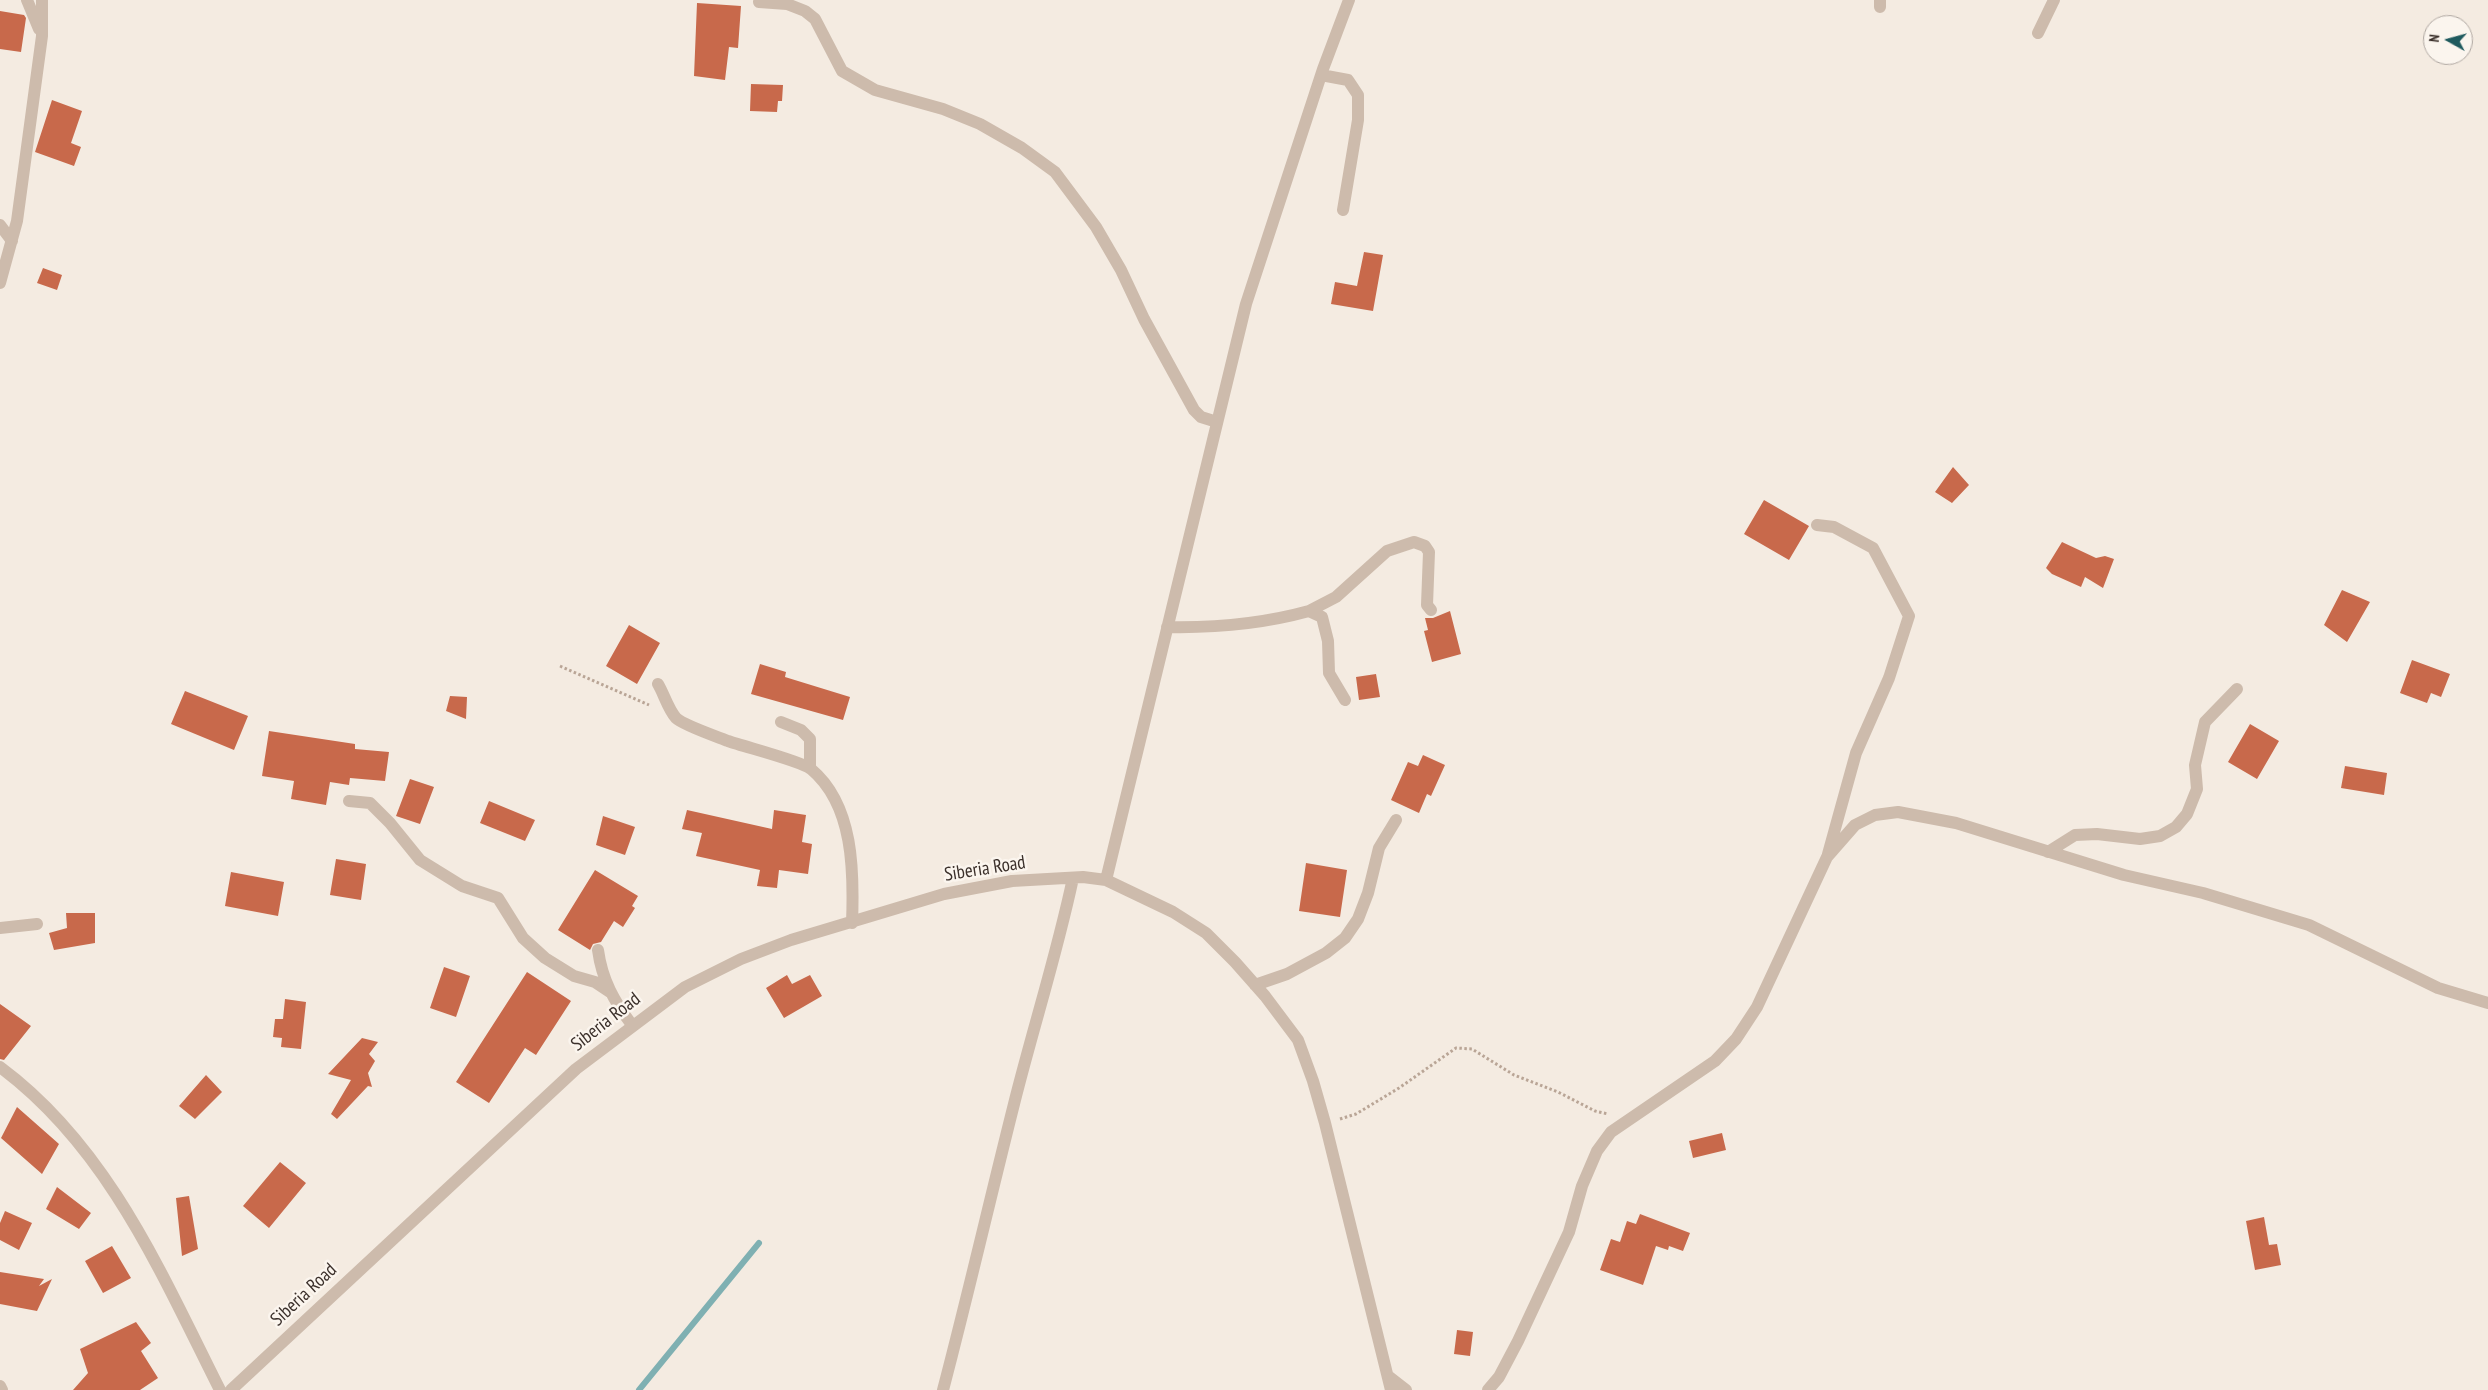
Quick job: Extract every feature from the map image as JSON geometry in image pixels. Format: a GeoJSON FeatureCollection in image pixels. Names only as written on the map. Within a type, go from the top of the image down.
{"type":"FeatureCollection","features":[{"type":"Feature","properties":{"kind":"street"},"geometry":{"type":"LineString","coordinates":[[27,0],[42,36]]}},
{"type":"Feature","properties":{"kind":"street"},"geometry":{"type":"LineString","coordinates":[[0,284],[16,221],[42,36],[42,0]]}},
{"type":"Feature","properties":{"kind":"street"},"geometry":{"type":"LineString","coordinates":[[1349,0],[1321,74],[1246,304],[1106,880],[1173,912],[1206,933],[1255,984],[1298,1040],[1325,1123],[1391,1390]]}},
{"type":"Feature","properties":{"kind":"street"},"geometry":{"type":"LineString","coordinates":[[2038,33],[2054,0]]}},
{"type":"Feature","properties":{"kind":"street"},"geometry":{"type":"LineString","coordinates":[[759,2],[787,4],[805,11],[815,19],[842,71],[875,90],[943,109],[980,124],[1022,148],[1055,172],[1096,226],[1122,270],[1144,319],[1194,410],[1201,416],[1217,422]]}},
{"type":"Feature","properties":{"kind":"street"},"geometry":{"type":"LineString","coordinates":[[1321,74],[1348,80],[1358,95],[1356,136],[1343,210]]}},
{"type":"Feature","properties":{"kind":"street"},"geometry":{"type":"LineString","coordinates":[[0,225],[12,241]]}},
{"type":"Feature","properties":{"kind":"street"},"geometry":{"type":"LineString","coordinates":[[1488,1390],[1499,1377],[1518,1340],[1569,1232],[1582,1186],[1597,1151],[1611,1132],[1715,1061],[1736,1039],[1757,1007],[1827,857],[1856,753],[1889,678],[1909,616],[1873,548],[1834,528],[1817,525]]}},
{"type":"Feature","properties":{"kind":"street"},"geometry":{"type":"LineString","coordinates":[[1168,627],[1208,628],[1273,621],[1309,611],[1336,597],[1387,551],[1414,542],[1425,546],[1429,552],[1427,605],[1431,610]]}},
{"type":"Feature","properties":{"kind":"street"},"geometry":{"type":"LineString","coordinates":[[1309,611],[1322,618],[1328,641],[1329,673],[1345,700]]}},
{"type":"Feature","properties":{"kind":"street"},"geometry":{"type":"LineString","coordinates":[[658,684],[676,718],[713,736],[810,768],[830,791],[841,809],[853,893],[852,923]]}},
{"type":"Feature","properties":{"kind":"street"},"geometry":{"type":"LineString","coordinates":[[2048,852],[2075,835],[2104,834],[2140,839],[2160,836],[2176,828],[2187,814],[2197,789],[2195,765],[2205,722],[2237,689]]}},
{"type":"Feature","properties":{"kind":"street"},"geometry":{"type":"LineString","coordinates":[[781,722],[801,730],[810,739],[810,768]]}},
{"type":"Feature","properties":{"kind":"street"},"geometry":{"type":"LineString","coordinates":[[349,801],[370,803],[390,823],[420,860],[462,886],[498,898],[523,938],[544,958],[574,976],[595,982],[610,992]]}},
{"type":"Feature","properties":{"kind":"street"},"geometry":{"type":"LineString","coordinates":[[1827,857],[1855,825],[1875,815],[1898,812],[1956,823],[2124,875],[2203,893],[2309,926],[2438,988],[2488,1003]]}},
{"type":"Feature","properties":{"kind":"street"},"geometry":{"type":"LineString","coordinates":[[1255,984],[1287,974],[1326,953],[1346,938],[1358,919],[1368,893],[1379,848],[1396,820]]}},
{"type":"Feature","properties":{"kind":"street"},"geometry":{"type":"LineString","coordinates":[[943,1390],[969,1292],[1014,1102],[1061,935],[1073,878]]}},
{"type":"Feature","properties":{"kind":"street","name":"Siberia Road"},"geometry":{"type":"LineString","coordinates":[[230,1390],[561,1083],[632,1025],[685,987],[742,959],[791,940],[944,894],[1012,881],[1073,878],[1106,880]]}},
{"type":"Feature","properties":{"kind":"street"},"geometry":{"type":"LineString","coordinates":[[0,928],[37,924]]}},
{"type":"Feature","properties":{"kind":"street"},"geometry":{"type":"LineString","coordinates":[[598,950],[600,966],[610,992],[632,1025]]}},
{"type":"Feature","properties":{"kind":"street"},"geometry":{"type":"LineString","coordinates":[[0,1067],[46,1105],[93,1159],[149,1249],[220,1390]]}},
{"type":"Feature","properties":{"kind":"street"},"geometry":{"type":"LineString","coordinates":[[1388,1376],[1406,1390]]}},
{"type":"Feature","properties":{"kind":"street"},"geometry":{"type":"LineString","coordinates":[[0,1386],[2,1390]]}},
{"type":"Feature","properties":{"kind":"path"},"geometry":{"type":"LineString","coordinates":[[560,666],[676,718]]}},
{"type":"Feature","properties":{"kind":"path"},"geometry":{"type":"LineString","coordinates":[[1325,1123],[1356,1114],[1399,1088],[1456,1048],[1472,1049],[1514,1075],[1558,1092],[1595,1111],[1631,1117]]}},
{"type":"Feature","properties":{"kind":"building"},"geometry":{"type":"Polygon","coordinates":[[[697,3],[741,6],[738,48],[729,47],[725,80],[694,76],[697,3]]]}},
{"type":"Feature","properties":{"kind":"building"},"geometry":{"type":"Polygon","coordinates":[[[0,11],[24,15],[26,18],[21,52],[0,49],[0,11]]]}},
{"type":"Feature","properties":{"kind":"building"},"geometry":{"type":"Polygon","coordinates":[[[751,84],[783,85],[782,101],[778,101],[777,112],[750,111],[751,84]]]}},
{"type":"Feature","properties":{"kind":"building"},"geometry":{"type":"Polygon","coordinates":[[[52,100],[82,111],[71,143],[81,147],[74,166],[35,152],[52,100]]]}},
{"type":"Feature","properties":{"kind":"building"},"geometry":{"type":"Polygon","coordinates":[[[1364,252],[1383,255],[1373,311],[1331,304],[1335,282],[1357,286],[1364,252]]]}},
{"type":"Feature","properties":{"kind":"building"},"geometry":{"type":"Polygon","coordinates":[[[43,268],[62,275],[57,290],[37,283],[43,268]]]}},
{"type":"Feature","properties":{"kind":"building"},"geometry":{"type":"Polygon","coordinates":[[[1953,467],[1969,485],[1952,503],[1935,492],[1953,467]]]}},
{"type":"Feature","properties":{"kind":"building"},"geometry":{"type":"Polygon","coordinates":[[[1764,500],[1809,526],[1789,560],[1744,534],[1764,500]]]}},
{"type":"Feature","properties":{"kind":"building"},"geometry":{"type":"Polygon","coordinates":[[[2062,542],[2096,558],[2105,556],[2114,559],[2103,588],[2085,577],[2081,587],[2052,574],[2046,568],[2062,542]]]}},
{"type":"Feature","properties":{"kind":"building"},"geometry":{"type":"Polygon","coordinates":[[[2342,590],[2370,602],[2347,642],[2324,625],[2342,590]]]}},
{"type":"Feature","properties":{"kind":"building"},"geometry":{"type":"Polygon","coordinates":[[[1450,611],[1461,654],[1432,662],[1424,631],[1428,630],[1425,618],[1433,618],[1450,611]]]}},
{"type":"Feature","properties":{"kind":"building"},"geometry":{"type":"Polygon","coordinates":[[[629,625],[660,643],[637,684],[606,666],[629,625]]]}},
{"type":"Feature","properties":{"kind":"building"},"geometry":{"type":"Polygon","coordinates":[[[2412,660],[2450,674],[2441,697],[2431,693],[2427,703],[2400,693],[2412,660]]]}},
{"type":"Feature","properties":{"kind":"building"},"geometry":{"type":"Polygon","coordinates":[[[760,664],[786,672],[785,677],[850,697],[843,720],[751,694],[760,664]]]}},
{"type":"Feature","properties":{"kind":"building"},"geometry":{"type":"Polygon","coordinates":[[[1376,674],[1380,697],[1359,700],[1356,677],[1376,674]]]}},
{"type":"Feature","properties":{"kind":"building"},"geometry":{"type":"Polygon","coordinates":[[[185,691],[248,716],[234,750],[171,724],[185,691]]]}},
{"type":"Feature","properties":{"kind":"building"},"geometry":{"type":"Polygon","coordinates":[[[450,696],[467,697],[466,719],[446,711],[450,696]]]}},
{"type":"Feature","properties":{"kind":"building"},"geometry":{"type":"Polygon","coordinates":[[[2250,724],[2279,741],[2257,779],[2228,762],[2250,724]]]}},
{"type":"Feature","properties":{"kind":"building"},"geometry":{"type":"Polygon","coordinates":[[[269,731],[355,744],[355,749],[389,752],[385,781],[350,778],[349,785],[330,782],[326,805],[291,799],[294,781],[262,776],[269,731]]]}},
{"type":"Feature","properties":{"kind":"building"},"geometry":{"type":"Polygon","coordinates":[[[1423,755],[1445,765],[1431,796],[1427,794],[1419,813],[1391,800],[1408,762],[1418,766],[1423,755]]]}},
{"type":"Feature","properties":{"kind":"building"},"geometry":{"type":"Polygon","coordinates":[[[2345,766],[2387,773],[2384,795],[2341,788],[2345,766]]]}},
{"type":"Feature","properties":{"kind":"building"},"geometry":{"type":"Polygon","coordinates":[[[410,779],[434,787],[420,824],[396,816],[410,779]]]}},
{"type":"Feature","properties":{"kind":"building"},"geometry":{"type":"Polygon","coordinates":[[[489,801],[535,820],[525,841],[480,823],[489,801]]]}},
{"type":"Feature","properties":{"kind":"building"},"geometry":{"type":"Polygon","coordinates":[[[687,810],[772,829],[774,810],[806,815],[802,842],[812,844],[808,874],[779,870],[777,888],[757,886],[760,870],[696,856],[702,833],[682,829],[687,810]]]}},
{"type":"Feature","properties":{"kind":"building"},"geometry":{"type":"Polygon","coordinates":[[[603,816],[635,827],[625,855],[596,845],[603,816]]]}},
{"type":"Feature","properties":{"kind":"building"},"geometry":{"type":"Polygon","coordinates":[[[336,859],[366,864],[361,900],[330,895],[336,859]]]}},
{"type":"Feature","properties":{"kind":"building"},"geometry":{"type":"Polygon","coordinates":[[[1306,863],[1347,870],[1340,917],[1299,911],[1306,863]]]}},
{"type":"Feature","properties":{"kind":"building"},"geometry":{"type":"Polygon","coordinates":[[[595,870],[638,896],[632,906],[635,908],[623,927],[614,921],[601,942],[593,944],[590,950],[558,930],[595,870]]]}},
{"type":"Feature","properties":{"kind":"building"},"geometry":{"type":"Polygon","coordinates":[[[231,872],[284,882],[278,916],[225,906],[231,872]]]}},
{"type":"Feature","properties":{"kind":"building"},"geometry":{"type":"Polygon","coordinates":[[[66,913],[95,913],[95,943],[54,950],[49,933],[67,928],[66,913]]]}},
{"type":"Feature","properties":{"kind":"building"},"geometry":{"type":"Polygon","coordinates":[[[444,967],[470,976],[456,1017],[430,1008],[444,967]]]}},
{"type":"Feature","properties":{"kind":"building"},"geometry":{"type":"Polygon","coordinates":[[[527,972],[571,1001],[536,1055],[525,1048],[489,1103],[456,1082],[527,972]]]}},
{"type":"Feature","properties":{"kind":"building"},"geometry":{"type":"Polygon","coordinates":[[[787,975],[792,984],[810,975],[822,996],[784,1018],[766,988],[787,975]]]}},
{"type":"Feature","properties":{"kind":"building"},"geometry":{"type":"Polygon","coordinates":[[[285,999],[306,1002],[301,1049],[281,1047],[282,1038],[273,1037],[275,1019],[283,1019],[285,999]]]}},
{"type":"Feature","properties":{"kind":"building"},"geometry":{"type":"Polygon","coordinates":[[[0,1004],[31,1026],[4,1060],[0,1059],[0,1004]]]}},
{"type":"Feature","properties":{"kind":"building"},"geometry":{"type":"Polygon","coordinates":[[[362,1038],[378,1042],[369,1054],[375,1061],[368,1073],[372,1087],[368,1086],[337,1119],[331,1114],[351,1080],[328,1074],[362,1038]]]}},
{"type":"Feature","properties":{"kind":"building"},"geometry":{"type":"Polygon","coordinates":[[[206,1075],[222,1092],[195,1119],[179,1106],[206,1075]]]}},
{"type":"Feature","properties":{"kind":"building"},"geometry":{"type":"Polygon","coordinates":[[[17,1107],[59,1144],[42,1174],[1,1138],[17,1107]]]}},
{"type":"Feature","properties":{"kind":"building"},"geometry":{"type":"Polygon","coordinates":[[[1722,1133],[1726,1150],[1693,1158],[1689,1141],[1722,1133]]]}},
{"type":"Feature","properties":{"kind":"building"},"geometry":{"type":"Polygon","coordinates":[[[280,1162],[306,1183],[269,1228],[243,1206],[280,1162]]]}},
{"type":"Feature","properties":{"kind":"building"},"geometry":{"type":"Polygon","coordinates":[[[57,1187],[91,1213],[79,1229],[46,1209],[57,1187]]]}},
{"type":"Feature","properties":{"kind":"building"},"geometry":{"type":"Polygon","coordinates":[[[189,1196],[198,1249],[182,1256],[176,1198],[189,1196]]]}},
{"type":"Feature","properties":{"kind":"building"},"geometry":{"type":"Polygon","coordinates":[[[5,1211],[32,1223],[19,1250],[0,1240],[0,1223],[5,1211]]]}},
{"type":"Feature","properties":{"kind":"building"},"geometry":{"type":"Polygon","coordinates":[[[1640,1214],[1690,1233],[1683,1251],[1669,1246],[1668,1250],[1656,1246],[1643,1285],[1600,1270],[1611,1239],[1620,1242],[1627,1221],[1636,1224],[1640,1214]]]}},
{"type":"Feature","properties":{"kind":"building"},"geometry":{"type":"Polygon","coordinates":[[[2264,1217],[2269,1245],[2277,1244],[2281,1265],[2255,1270],[2246,1221],[2264,1217]]]}},
{"type":"Feature","properties":{"kind":"building"},"geometry":{"type":"Polygon","coordinates":[[[112,1246],[131,1278],[103,1293],[85,1261],[112,1246]]]}},
{"type":"Feature","properties":{"kind":"building"},"geometry":{"type":"Polygon","coordinates":[[[0,1272],[44,1279],[39,1286],[52,1279],[37,1311],[0,1304],[0,1272]]]}},
{"type":"Feature","properties":{"kind":"building"},"geometry":{"type":"Polygon","coordinates":[[[136,1322],[151,1343],[141,1351],[158,1378],[140,1390],[73,1390],[88,1373],[80,1349],[136,1322]]]}},
{"type":"Feature","properties":{"kind":"building"},"geometry":{"type":"Polygon","coordinates":[[[1457,1330],[1473,1332],[1470,1356],[1454,1354],[1457,1330]]]}},
{"type":"Feature","properties":{"kind":"waterway"},"geometry":{"type":"LineString","coordinates":[[639,1390],[759,1243]]}}]}
